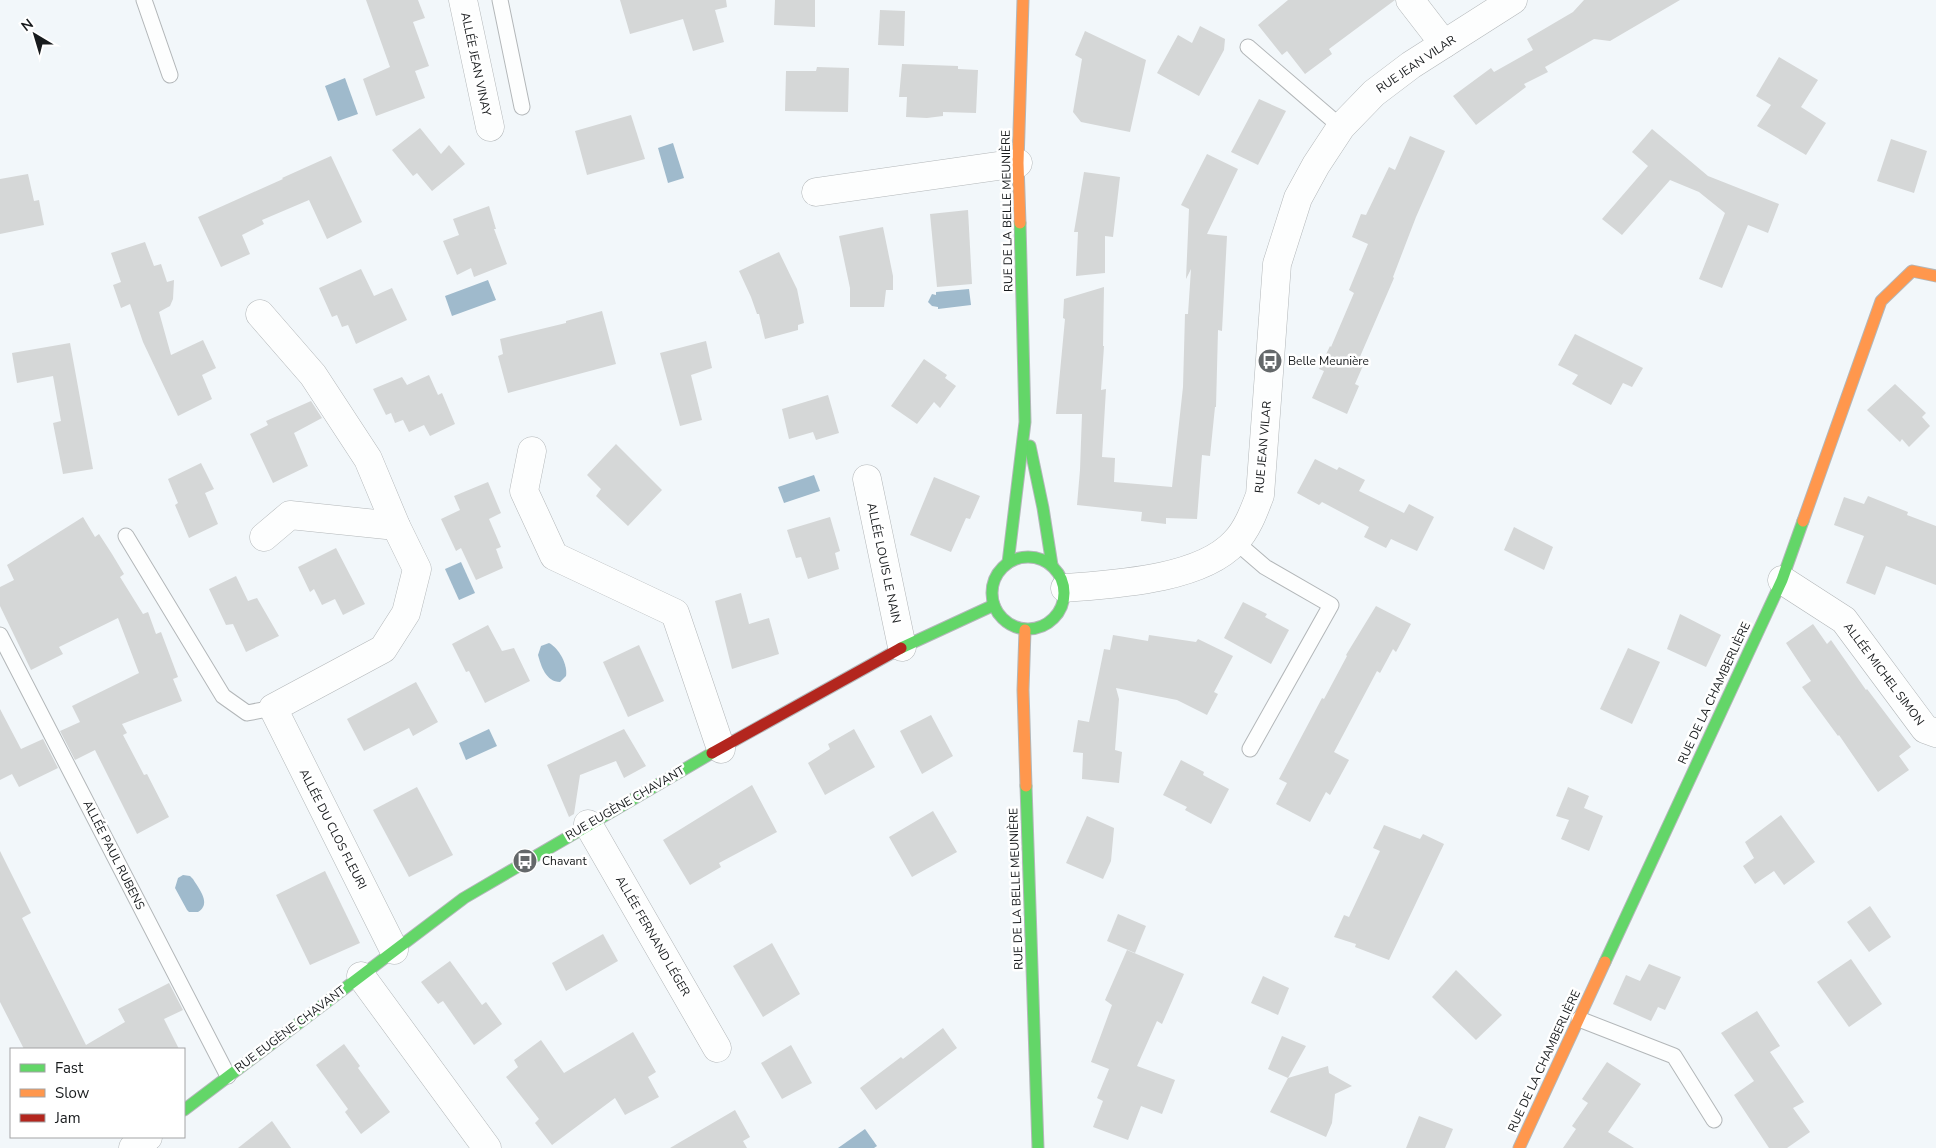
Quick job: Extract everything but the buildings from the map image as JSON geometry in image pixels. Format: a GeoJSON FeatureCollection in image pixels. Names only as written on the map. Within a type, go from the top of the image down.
{"type":"FeatureCollection","features":[{"type":"Feature","properties":{"kind":"street","name":"ALLÉE JEAN VINAY"},"geometry":{"type":"LineString","coordinates":[[462,0],[490,127]]}},
{"type":"Feature","properties":{"kind":"street","name":"RUE DE LA BELLE MEUNIÈRE"},"geometry":{"type":"LineString","coordinates":[[1008,563],[1025,422],[1018,163],[1023,0]]}},
{"type":"Feature","properties":{"kind":"street"},"geometry":{"type":"LineString","coordinates":[[1410,0],[1444,44]]}},
{"type":"Feature","properties":{"kind":"street","name":"RUE JEAN VILAR"},"geometry":{"type":"LineString","coordinates":[[1059,576],[1127,583],[1191,570],[1213,560],[1236,542],[1251,517],[1260,495],[1277,264],[1298,198],[1316,165],[1341,127],[1374,93],[1411,65],[1513,0]]}},
{"type":"Feature","properties":{"kind":"street"},"geometry":{"type":"LineString","coordinates":[[816,192],[1018,163]]}},
{"type":"Feature","properties":{"kind":"street","name":"RUE DE LA CHAMBERLIÈRE"},"geometry":{"type":"LineString","coordinates":[[1519,1148],[1782,580],[1881,301],[1912,271],[1936,276]]}},
{"type":"Feature","properties":{"kind":"street"},"geometry":{"type":"LineString","coordinates":[[260,314],[313,375],[368,459],[396,526],[417,569],[406,613],[383,649],[273,708]]}},
{"type":"Feature","properties":{"kind":"street","name":"RUE DE LA BELLE MEUNIÈRE"},"geometry":{"type":"LineString","coordinates":[[1025,422],[1059,576]]}},
{"type":"Feature","properties":{"kind":"street"},"geometry":{"type":"LineString","coordinates":[[532,450],[524,491],[554,556],[675,613],[721,749]]}},
{"type":"Feature","properties":{"kind":"street","name":"ALLÉE LOUIS LE NAIN"},"geometry":{"type":"LineString","coordinates":[[867,479],[902,647]]}},
{"type":"Feature","properties":{"kind":"street"},"geometry":{"type":"LineString","coordinates":[[264,537],[290,515],[396,526]]}},
{"type":"Feature","properties":{"kind":"street"},"geometry":{"type":"LineString","coordinates":[[1022,557],[1038,557],[1059,576],[1064,605],[1055,619],[1041,628],[1025,630],[1011,626],[1000,617],[994,605],[992,590],[997,574],[1008,563],[1022,557]]}},
{"type":"Feature","properties":{"kind":"street","name":"ALLÉE MICHEL SIMON"},"geometry":{"type":"LineString","coordinates":[[1782,580],[1844,620],[1925,730],[1936,733]]}},
{"type":"Feature","properties":{"kind":"street","name":"RUE EUGÈNE CHAVANT"},"geometry":{"type":"LineString","coordinates":[[185,1109],[464,898],[588,824],[902,647],[994,605]]}},
{"type":"Feature","properties":{"kind":"street","name":"RUE DE LA BELLE MEUNIÈRE"},"geometry":{"type":"LineString","coordinates":[[1025,630],[1023,700],[1038,1148]]}},
{"type":"Feature","properties":{"kind":"street","name":"ALLÉE DU CLOS FLEURI"},"geometry":{"type":"LineString","coordinates":[[273,708],[394,950]]}},
{"type":"Feature","properties":{"kind":"street","name":"ALLÉE FERNAND LÉGER"},"geometry":{"type":"LineString","coordinates":[[588,824],[717,1048]]}},
{"type":"Feature","properties":{"kind":"street"},"geometry":{"type":"LineString","coordinates":[[361,976],[486,1148]]}},
{"type":"Feature","properties":{"kind":"street"},"geometry":{"type":"LineString","coordinates":[[132,1148],[147,1138]]}},
{"type":"Feature","properties":{"kind":"lane"},"geometry":{"type":"LineString","coordinates":[[144,0],[170,74]]}},
{"type":"Feature","properties":{"kind":"lane"},"geometry":{"type":"LineString","coordinates":[[500,0],[522,107]]}},
{"type":"Feature","properties":{"kind":"lane"},"geometry":{"type":"LineString","coordinates":[[1248,47],[1341,127]]}},
{"type":"Feature","properties":{"kind":"lane"},"geometry":{"type":"LineString","coordinates":[[126,536],[223,696],[247,713],[273,708]]}},
{"type":"Feature","properties":{"kind":"lane"},"geometry":{"type":"LineString","coordinates":[[1236,542],[1265,567],[1331,605],[1250,749]]}},
{"type":"Feature","properties":{"kind":"lane","name":"ALLÉE PAUL RUBENS"},"geometry":{"type":"LineString","coordinates":[[0,635],[228,1076]]}},
{"type":"Feature","properties":{"kind":"lane"},"geometry":{"type":"LineString","coordinates":[[1579,1019],[1674,1056],[1714,1120]]}},
{"type":"Feature","properties":{"kind":"water"},"geometry":{"type":"Polygon","coordinates":[[[345,78],[358,114],[338,121],[325,86],[345,78]]]}},
{"type":"Feature","properties":{"kind":"water"},"geometry":{"type":"Polygon","coordinates":[[[673,143],[684,178],[668,183],[658,148],[673,143]]]}},
{"type":"Feature","properties":{"kind":"water"},"geometry":{"type":"Polygon","coordinates":[[[488,280],[496,300],[452,316],[445,296],[488,280]]]}},
{"type":"Feature","properties":{"kind":"water"},"geometry":{"type":"Polygon","coordinates":[[[969,289],[971,305],[938,309],[938,307],[932,306],[928,302],[932,294],[936,295],[936,292],[969,289]]]}},
{"type":"Feature","properties":{"kind":"water"},"geometry":{"type":"Polygon","coordinates":[[[814,475],[820,491],[784,503],[778,487],[814,475]]]}},
{"type":"Feature","properties":{"kind":"water"},"geometry":{"type":"Polygon","coordinates":[[[461,562],[475,593],[459,600],[445,569],[461,562]]]}},
{"type":"Feature","properties":{"kind":"water"},"geometry":{"type":"Polygon","coordinates":[[[549,643],[559,653],[566,667],[566,676],[560,682],[548,676],[538,655],[541,646],[549,643]]]}},
{"type":"Feature","properties":{"kind":"water"},"geometry":{"type":"Polygon","coordinates":[[[489,729],[497,746],[466,760],[459,743],[489,729]]]}},
{"type":"Feature","properties":{"kind":"water"},"geometry":{"type":"Polygon","coordinates":[[[183,875],[190,876],[193,879],[203,896],[204,905],[198,912],[189,912],[187,910],[175,888],[178,878],[183,875]]]}},
{"type":"Feature","properties":{"kind":"water"},"geometry":{"type":"Polygon","coordinates":[[[865,1129],[877,1146],[874,1148],[838,1148],[865,1129]]]}},
{"type":"Feature","properties":{"kind":"traffic: fast"},"geometry":{"type":"LineString","coordinates":[[1008,563],[1025,422],[1020,223]]}},
{"type":"Feature","properties":{"kind":"traffic: fast"},"geometry":{"type":"LineString","coordinates":[[1030,446],[1043,508],[1052,565]]}},
{"type":"Feature","properties":{"kind":"traffic: fast"},"geometry":{"type":"LineString","coordinates":[[1605,962],[1782,580],[1803,521]]}},
{"type":"Feature","properties":{"kind":"traffic: fast"},"geometry":{"type":"LineString","coordinates":[[1035,557],[1054,567],[1062,579],[1064,593],[1062,607],[1054,619],[1042,627],[1021,629],[1002,619],[994,607],[992,586],[1002,567],[1014,559],[1035,557]]}},
{"type":"Feature","properties":{"kind":"traffic: fast"},"geometry":{"type":"LineString","coordinates":[[901,648],[994,605]]}},
{"type":"Feature","properties":{"kind":"traffic: fast"},"geometry":{"type":"LineString","coordinates":[[185,1109],[464,898],[712,753]]}},
{"type":"Feature","properties":{"kind":"traffic: fast"},"geometry":{"type":"LineString","coordinates":[[1026,786],[1038,1148]]}},
{"type":"Feature","properties":{"kind":"traffic: slow"},"geometry":{"type":"LineString","coordinates":[[1020,223],[1018,163],[1023,0]]}},
{"type":"Feature","properties":{"kind":"traffic: slow"},"geometry":{"type":"LineString","coordinates":[[1803,521],[1881,301],[1912,271],[1936,276]]}},
{"type":"Feature","properties":{"kind":"traffic: slow"},"geometry":{"type":"LineString","coordinates":[[1025,630],[1023,690],[1026,786]]}},
{"type":"Feature","properties":{"kind":"traffic: slow"},"geometry":{"type":"LineString","coordinates":[[1519,1148],[1605,962]]}},
{"type":"Feature","properties":{"kind":"traffic: jam"},"geometry":{"type":"LineString","coordinates":[[712,753],[901,648]]}},
{"type":"Feature","properties":{"kind":"place","name":"Belle Meunière"},"geometry":{"type":"Point","coordinates":[1270,361]}},
{"type":"Feature","properties":{"kind":"place","name":"Chavant"},"geometry":{"type":"Point","coordinates":[525,861]}}]}
